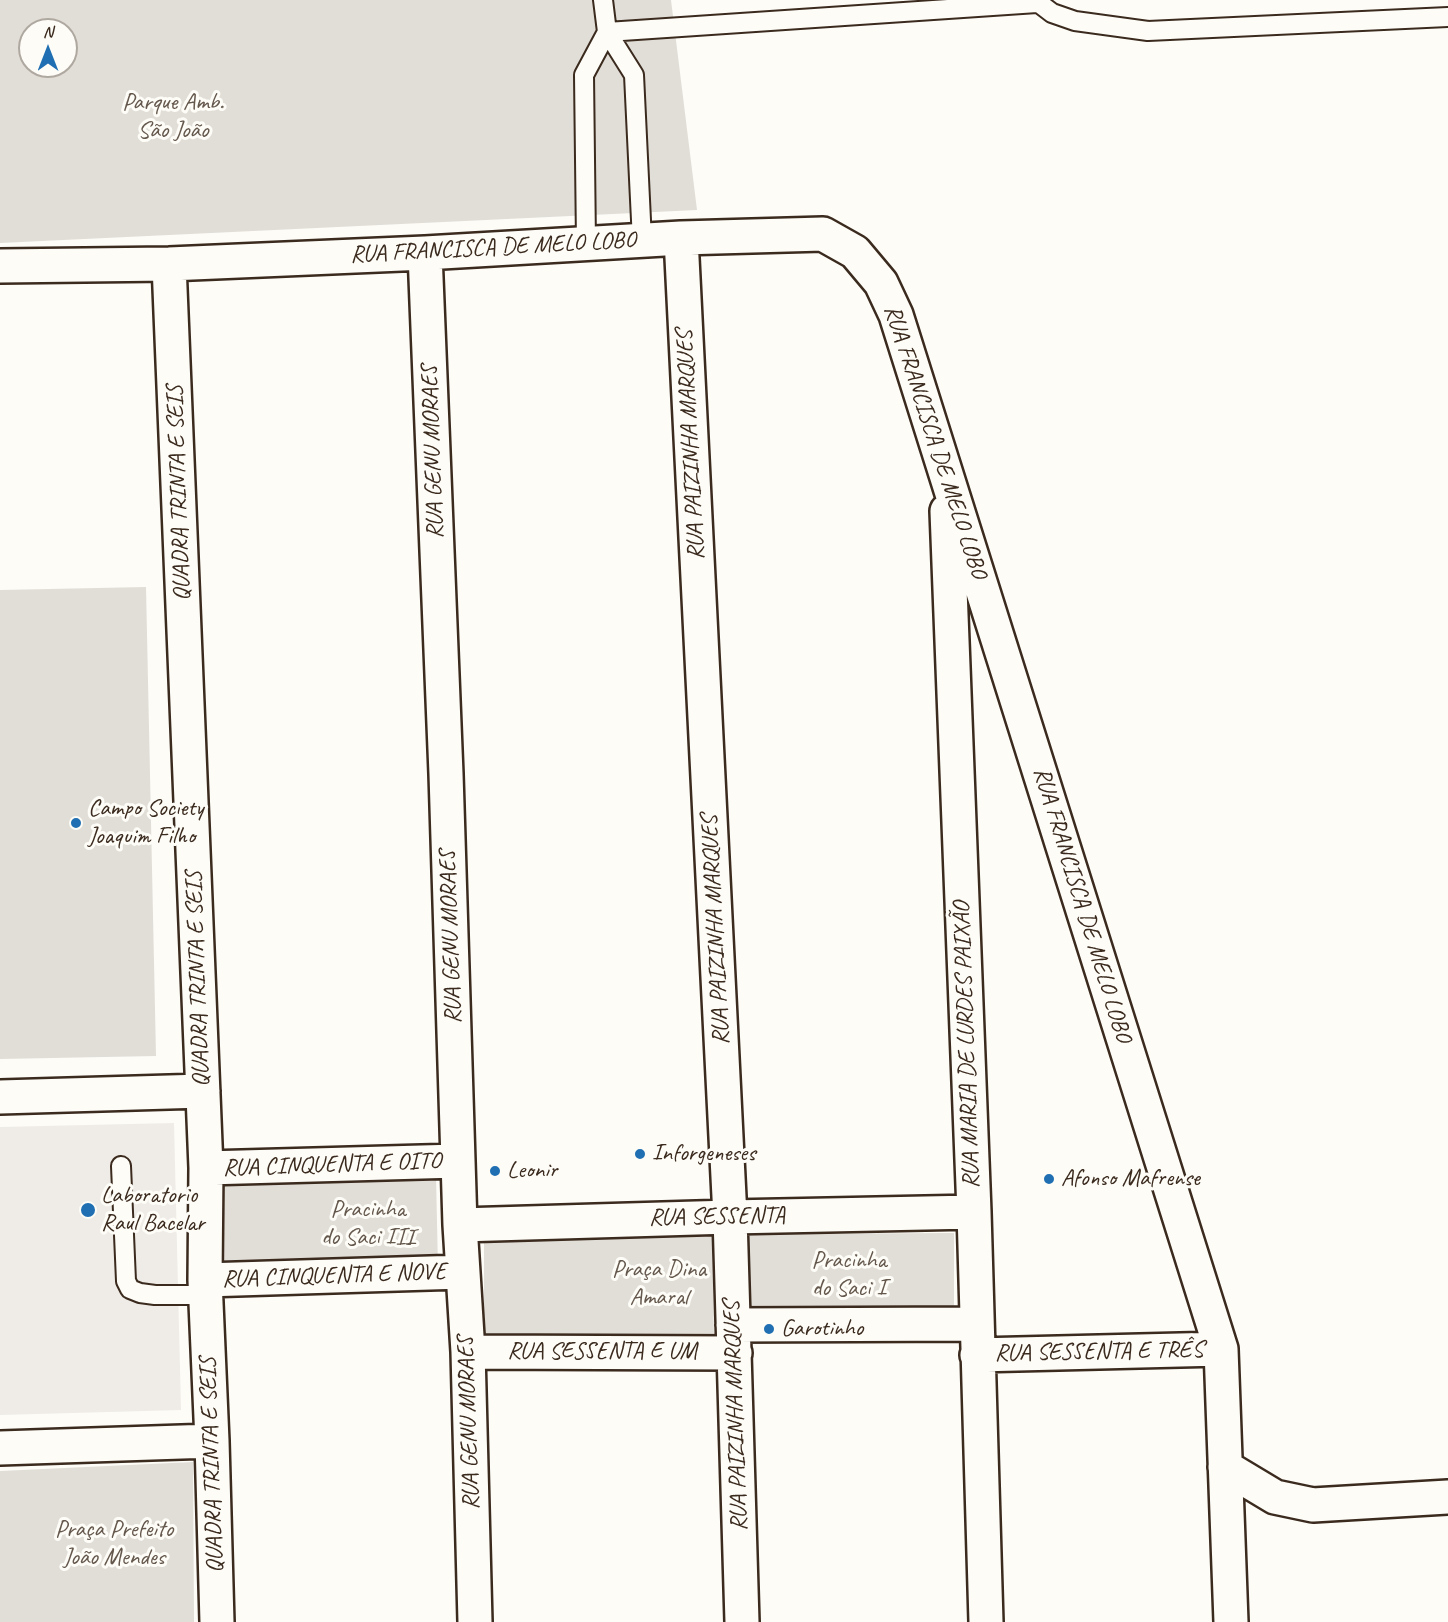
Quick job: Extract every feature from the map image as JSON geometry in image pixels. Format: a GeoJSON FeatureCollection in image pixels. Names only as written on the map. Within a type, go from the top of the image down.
{"type":"FeatureCollection","features":[{"type":"Feature","properties":{"kind":"street","name":"RUA FRANCISCA DE MELO LOBO"},"geometry":{"type":"LineString","coordinates":[[0,266],[169,264],[425,253],[681,238],[823,234],[855,252],[881,283],[897,315],[1221,1349],[1231,1622]]}},
{"type":"Feature","properties":{"kind":"street","name":"RUA PAIZINHA MARQUES"},"geometry":{"type":"LineString","coordinates":[[681,238],[730,1217],[742,1622]]}},
{"type":"Feature","properties":{"kind":"street","name":"RUA GENU MORAES"},"geometry":{"type":"LineString","coordinates":[[425,253],[446,774],[460,1225],[468,1352],[475,1622]]}},
{"type":"Feature","properties":{"kind":"street","name":"QUADRA TRINTA E SEIS"},"geometry":{"type":"LineString","coordinates":[[169,264],[206,1168],[205,1287],[217,1622]]}},
{"type":"Feature","properties":{"kind":"street","name":"RUA MARIA DE LURDES PAIXÃO"},"geometry":{"type":"LineString","coordinates":[[946,467],[974,1212],[986,1622]]}},
{"type":"Feature","properties":{"kind":"street"},"geometry":{"type":"LineString","coordinates":[[0,1097],[203,1091]]}},
{"type":"Feature","properties":{"kind":"street","name":"RUA CINQUENTA E OITO"},"geometry":{"type":"LineString","coordinates":[[206,1168],[458,1161]]}},
{"type":"Feature","properties":{"kind":"street","name":"RUA SESSENTA"},"geometry":{"type":"LineString","coordinates":[[460,1225],[974,1212]]}},
{"type":"Feature","properties":{"kind":"street","name":"RUA CINQUENTA E NOVE"},"geometry":{"type":"LineString","coordinates":[[205,1287],[462,1272]]}},
{"type":"Feature","properties":{"kind":"street","name":"RUA SESSENTA E UM"},"geometry":{"type":"LineString","coordinates":[[468,1352],[734,1339],[977,1340]]}},
{"type":"Feature","properties":{"kind":"street","name":"RUA SESSENTA E TRÊS"},"geometry":{"type":"LineString","coordinates":[[977,1340],[1221,1349]]}},
{"type":"Feature","properties":{"kind":"street"},"geometry":{"type":"LineString","coordinates":[[0,1448],[212,1441]]}},
{"type":"Feature","properties":{"kind":"street"},"geometry":{"type":"LineString","coordinates":[[1226,1467],[1275,1497],[1313,1505],[1448,1497]]}},
{"type":"Feature","properties":{"kind":"lane"},"geometry":{"type":"LineString","coordinates":[[603,0],[607,32],[634,75],[642,241]]}},
{"type":"Feature","properties":{"kind":"lane"},"geometry":{"type":"LineString","coordinates":[[607,32],[1036,1],[1052,13],[1075,21],[1148,31],[1448,17]]}},
{"type":"Feature","properties":{"kind":"lane"},"geometry":{"type":"LineString","coordinates":[[586,243],[584,75],[607,32]]}},
{"type":"Feature","properties":{"kind":"lane"},"geometry":{"type":"LineString","coordinates":[[121,1166],[126,1281],[130,1289],[155,1295],[205,1287]]}},
{"type":"Feature","properties":{"kind":"shaded area","name":"Laboratorio Raul Bacelar"},"geometry":{"type":"Polygon","coordinates":[[[174,1123],[181,1410],[0,1415],[0,1127],[174,1123]]]}},
{"type":"Feature","properties":{"kind":"green space","name":"Parque Amb. São João"},"geometry":{"type":"Polygon","coordinates":[[[0,0],[671,0],[697,210],[0,243],[0,0]]]}},
{"type":"Feature","properties":{"kind":"green space","name":"Campo Society Joaquim Filho"},"geometry":{"type":"Polygon","coordinates":[[[146,587],[156,1056],[0,1059],[0,590],[146,587]]]}},
{"type":"Feature","properties":{"kind":"green space","name":"Pracinha do Saci III"},"geometry":{"type":"Polygon","coordinates":[[[436,1176],[438,1268],[221,1273],[218,1182],[436,1176]]]}},
{"type":"Feature","properties":{"kind":"green space","name":"Praça Dina Amaral"},"geometry":{"type":"Polygon","coordinates":[[[712,1228],[714,1338],[484,1336],[484,1233],[712,1228]]]}},
{"type":"Feature","properties":{"kind":"green space","name":"Pracinha do Saci I"},"geometry":{"type":"Polygon","coordinates":[[[954,1233],[954,1316],[745,1316],[745,1234],[954,1233]]]}},
{"type":"Feature","properties":{"kind":"green space","name":"Praça Prefeito João Mendes"},"geometry":{"type":"Polygon","coordinates":[[[193,1462],[194,1622],[0,1622],[0,1471],[193,1462]]]}},
{"type":"Feature","properties":{"kind":"place","name":"Campo Society Joaquim Filho"},"geometry":{"type":"Point","coordinates":[76,823]}},
{"type":"Feature","properties":{"kind":"place","name":"Inforgeneses"},"geometry":{"type":"Point","coordinates":[640,1154]}},
{"type":"Feature","properties":{"kind":"place","name":"Leonir"},"geometry":{"type":"Point","coordinates":[495,1171]}},
{"type":"Feature","properties":{"kind":"place","name":"Afonso Mafrense"},"geometry":{"type":"Point","coordinates":[1049,1179]}},
{"type":"Feature","properties":{"kind":"place","name":"Laboratorio Raul Bacelar"},"geometry":{"type":"Point","coordinates":[88,1210]}},
{"type":"Feature","properties":{"kind":"place","name":"Garotinho"},"geometry":{"type":"Point","coordinates":[769,1329]}}]}
